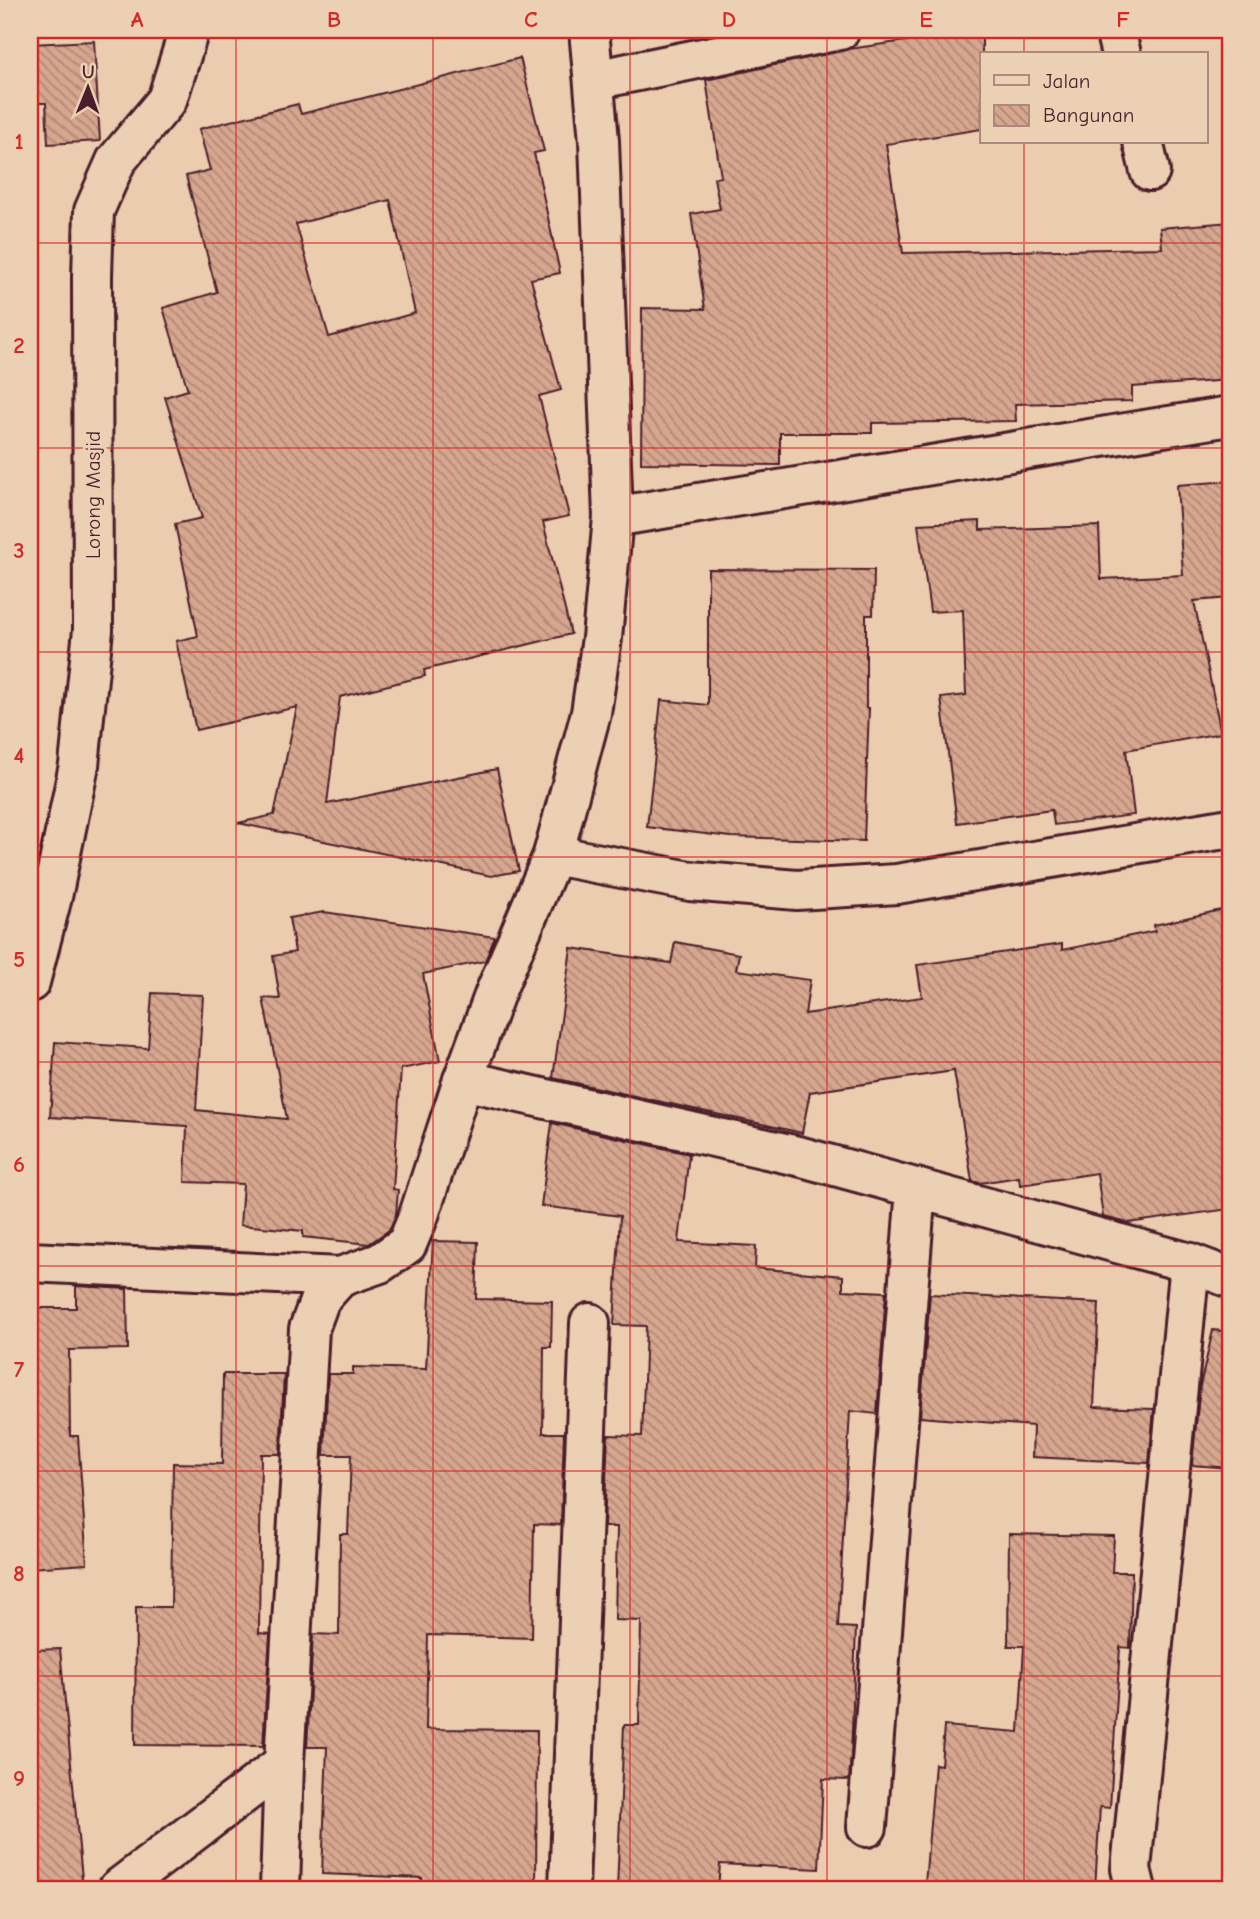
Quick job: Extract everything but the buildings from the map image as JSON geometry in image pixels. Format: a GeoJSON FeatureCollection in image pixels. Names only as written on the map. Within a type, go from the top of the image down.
{"type":"FeatureCollection","features":[{"type":"Feature","properties":{"kind":"street","name":"Lorong Masjid"},"geometry":{"type":"LineString","coordinates":[[30,982],[52,897],[79,765],[93,630],[94,211],[116,161],[167,100],[189,30]]}},
{"type":"Feature","properties":{"kind":"street"},"geometry":{"type":"LineString","coordinates":[[30,1262],[340,1277],[380,1263],[407,1244],[495,993],[553,855],[591,713],[602,638],[613,517],[599,141],[589,30]]}},
{"type":"Feature","properties":{"kind":"street"},"geometry":{"type":"LineString","coordinates":[[594,80],[840,30]]}},
{"type":"Feature","properties":{"kind":"street"},"geometry":{"type":"LineString","coordinates":[[1115,30],[1120,52]]}},
{"type":"Feature","properties":{"kind":"street"},"geometry":{"type":"LineString","coordinates":[[613,517],[1230,415]]}},
{"type":"Feature","properties":{"kind":"street"},"geometry":{"type":"LineString","coordinates":[[553,855],[690,881],[797,890],[897,884],[1230,828]]}},
{"type":"Feature","properties":{"kind":"street"},"geometry":{"type":"LineString","coordinates":[[463,1080],[802,1157],[1190,1263],[1230,1278]]}},
{"type":"Feature","properties":{"kind":"street"},"geometry":{"type":"LineString","coordinates":[[867,1827],[916,1188]]}},
{"type":"Feature","properties":{"kind":"street"},"geometry":{"type":"LineString","coordinates":[[1136,1889],[1131,1869],[1190,1263]]}},
{"type":"Feature","properties":{"kind":"street"},"geometry":{"type":"LineString","coordinates":[[280,1889],[284,1763],[309,1329],[320,1299],[340,1277]]}},
{"type":"Feature","properties":{"kind":"street"},"geometry":{"type":"LineString","coordinates":[[569,1889],[590,1323]]}},
{"type":"Feature","properties":{"kind":"street"},"geometry":{"type":"LineString","coordinates":[[118,1889],[284,1763]]}}]}
